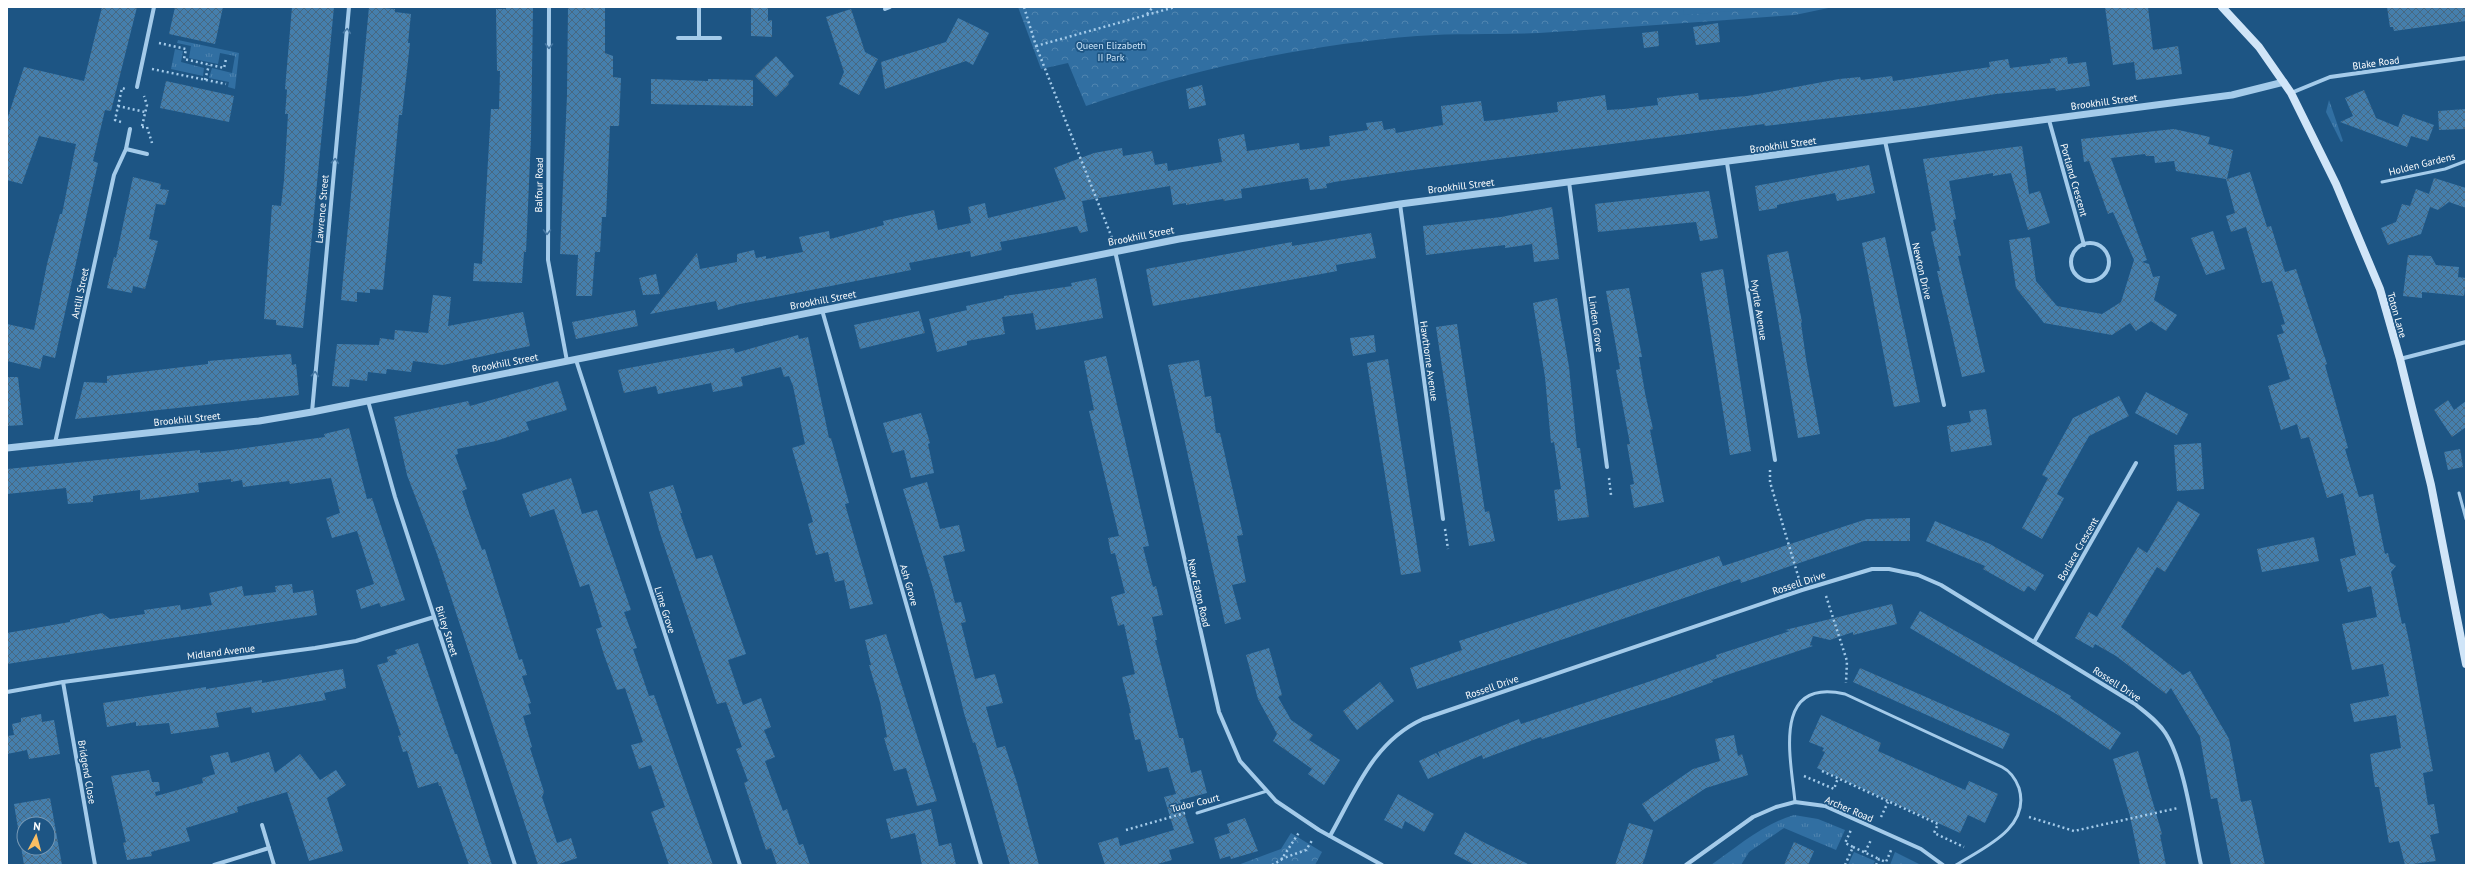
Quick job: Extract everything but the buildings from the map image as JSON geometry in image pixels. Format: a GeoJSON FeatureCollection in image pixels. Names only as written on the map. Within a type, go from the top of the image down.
{"type":"FeatureCollection","features":[{"type":"Feature","properties":{"kind":"main road","name":"Toton Lane"},"geometry":{"type":"LineString","coordinates":[[2222,7],[2259,47],[2291,92],[2336,184],[2380,289],[2400,359],[2432,493],[2462,627],[2466,664]]}},
{"type":"Feature","properties":{"kind":"street"},"geometry":{"type":"LineString","coordinates":[[137,89],[154,7]]}},
{"type":"Feature","properties":{"kind":"street","name":"Lawrence Street"},"geometry":{"type":"LineString","coordinates":[[312,412],[349,7]]}},
{"type":"Feature","properties":{"kind":"street","name":"Balfour Road"},"geometry":{"type":"LineString","coordinates":[[549,7],[548,260],[567,361]]}},
{"type":"Feature","properties":{"kind":"street"},"geometry":{"type":"LineString","coordinates":[[699,7],[699,38]]}},
{"type":"Feature","properties":{"kind":"street"},"geometry":{"type":"LineString","coordinates":[[885,9],[890,7]]}},
{"type":"Feature","properties":{"kind":"street"},"geometry":{"type":"LineString","coordinates":[[678,38],[720,38]]}},
{"type":"Feature","properties":{"kind":"street","name":"Blake Road"},"geometry":{"type":"LineString","coordinates":[[2291,92],[2330,77],[2466,58]]}},
{"type":"Feature","properties":{"kind":"street","name":"Brookhill Street"},"geometry":{"type":"LineString","coordinates":[[7,448],[259,421],[312,412],[1115,251],[1400,204],[1727,163],[2232,95],[2284,82]]}},
{"type":"Feature","properties":{"kind":"street","name":"Portland Crescent"},"geometry":{"type":"LineString","coordinates":[[2049,120],[2084,245]]}},
{"type":"Feature","properties":{"kind":"street","name":"Antill Street"},"geometry":{"type":"LineString","coordinates":[[55,442],[114,176],[126,150],[130,126]]}},
{"type":"Feature","properties":{"kind":"street","name":"Newton Drive"},"geometry":{"type":"LineString","coordinates":[[1885,141],[1944,405]]}},
{"type":"Feature","properties":{"kind":"street"},"geometry":{"type":"LineString","coordinates":[[126,150],[147,154]]}},
{"type":"Feature","properties":{"kind":"street","name":"Myrtle Avenue"},"geometry":{"type":"LineString","coordinates":[[1727,163],[1775,460]]}},
{"type":"Feature","properties":{"kind":"street","name":"Linden Grove"},"geometry":{"type":"LineString","coordinates":[[1569,182],[1607,467]]}},
{"type":"Feature","properties":{"kind":"street","name":"Hawthorne Avenue"},"geometry":{"type":"LineString","coordinates":[[1400,204],[1443,519]]}},
{"type":"Feature","properties":{"kind":"street"},"geometry":{"type":"LineString","coordinates":[[2095,244],[2105,251],[2108,256],[2108,267],[2106,272],[2096,280],[2084,280],[2078,277],[2071,266],[2074,253],[2084,245],[2095,244]]}},
{"type":"Feature","properties":{"kind":"street","name":"New Eaton Road"},"geometry":{"type":"LineString","coordinates":[[1115,251],[1219,712],[1240,761],[1276,801],[1319,830],[1382,865]]}},
{"type":"Feature","properties":{"kind":"street","name":"Ash Grove"},"geometry":{"type":"LineString","coordinates":[[822,310],[981,865]]}},
{"type":"Feature","properties":{"kind":"street"},"geometry":{"type":"LineString","coordinates":[[2400,359],[2466,342]]}},
{"type":"Feature","properties":{"kind":"street","name":"Lime Grove"},"geometry":{"type":"LineString","coordinates":[[576,360],[740,865]]}},
{"type":"Feature","properties":{"kind":"street","name":"Birley Street"},"geometry":{"type":"LineString","coordinates":[[368,400],[395,497],[515,865]]}},
{"type":"Feature","properties":{"kind":"street","name":"Borlace Crescent"},"geometry":{"type":"LineString","coordinates":[[2034,642],[2136,464]]}},
{"type":"Feature","properties":{"kind":"street","name":"Rossell Drive"},"geometry":{"type":"LineString","coordinates":[[1330,836],[1373,760],[1386,743],[1407,726],[1423,719],[1802,590],[1872,569],[1889,569],[1918,575],[1941,585],[2135,704],[2153,719],[2166,734],[2176,755],[2201,865]]}},
{"type":"Feature","properties":{"kind":"street","name":"Midland Avenue"},"geometry":{"type":"LineString","coordinates":[[7,692],[63,682],[315,648],[356,640],[434,617]]}},
{"type":"Feature","properties":{"kind":"street","name":"Bridgend Close"},"geometry":{"type":"LineString","coordinates":[[63,682],[95,865]]}},
{"type":"Feature","properties":{"kind":"street","name":"Archer Road"},"geometry":{"type":"LineString","coordinates":[[1686,865],[1753,817],[1776,807],[1795,802],[1825,806],[1921,849],[1943,865]]}},
{"type":"Feature","properties":{"kind":"street"},"geometry":{"type":"LineString","coordinates":[[262,825],[274,865]]}},
{"type":"Feature","properties":{"kind":"street"},"geometry":{"type":"LineString","coordinates":[[214,865],[269,848]]}},
{"type":"Feature","properties":{"kind":"lane","name":"Holden Gardens"},"geometry":{"type":"LineString","coordinates":[[2382,182],[2445,169],[2466,161]]}},
{"type":"Feature","properties":{"kind":"lane"},"geometry":{"type":"LineString","coordinates":[[2460,493],[2466,519]]}},
{"type":"Feature","properties":{"kind":"lane"},"geometry":{"type":"LineString","coordinates":[[1795,802],[1789,730],[1796,706],[1805,698],[1814,694],[1831,691],[1845,694],[2007,770],[2018,785],[2020,794],[2020,814],[2007,831],[1956,865]]}},
{"type":"Feature","properties":{"kind":"lane","name":"Tudor Court"},"geometry":{"type":"LineString","coordinates":[[1197,812],[1267,791]]}},
{"type":"Feature","properties":{"kind":"path"},"geometry":{"type":"LineString","coordinates":[[1024,7],[1036,46],[1112,234],[1115,251]]}},
{"type":"Feature","properties":{"kind":"path"},"geometry":{"type":"LineString","coordinates":[[1147,14],[1153,7]]}},
{"type":"Feature","properties":{"kind":"path"},"geometry":{"type":"LineString","coordinates":[[1036,46],[1175,7]]}},
{"type":"Feature","properties":{"kind":"path"},"geometry":{"type":"LineString","coordinates":[[147,40],[186,49],[184,59],[224,68],[226,59]]}},
{"type":"Feature","properties":{"kind":"path"},"geometry":{"type":"LineString","coordinates":[[206,80],[209,65]]}},
{"type":"Feature","properties":{"kind":"path"},"geometry":{"type":"LineString","coordinates":[[141,66],[226,84]]}},
{"type":"Feature","properties":{"kind":"path"},"geometry":{"type":"LineString","coordinates":[[142,127],[146,105],[143,92],[137,89],[122,88],[115,120],[130,126],[142,127],[147,127],[153,148]]}},
{"type":"Feature","properties":{"kind":"path"},"geometry":{"type":"LineString","coordinates":[[118,106],[145,112]]}},
{"type":"Feature","properties":{"kind":"path"},"geometry":{"type":"LineString","coordinates":[[1775,460],[1770,463],[1770,482],[1802,590]]}},
{"type":"Feature","properties":{"kind":"path"},"geometry":{"type":"LineString","coordinates":[[1607,467],[1611,495]]}},
{"type":"Feature","properties":{"kind":"path"},"geometry":{"type":"LineString","coordinates":[[1443,519],[1448,549]]}},
{"type":"Feature","properties":{"kind":"path"},"geometry":{"type":"LineString","coordinates":[[1821,584],[1847,661],[1848,670],[1845,694]]}},
{"type":"Feature","properties":{"kind":"path"},"geometry":{"type":"LineString","coordinates":[[1822,771],[1938,824],[1934,833],[1976,853]]}},
{"type":"Feature","properties":{"kind":"path"},"geometry":{"type":"LineString","coordinates":[[1792,774],[1807,777],[1834,789],[1838,778]]}},
{"type":"Feature","properties":{"kind":"path"},"geometry":{"type":"LineString","coordinates":[[1882,814],[1888,802]]}},
{"type":"Feature","properties":{"kind":"path"},"geometry":{"type":"LineString","coordinates":[[2020,814],[2074,831],[2188,806]]}},
{"type":"Feature","properties":{"kind":"path","name":"Tudor Court"},"geometry":{"type":"LineString","coordinates":[[1126,830],[1188,812],[1197,812]]}},
{"type":"Feature","properties":{"kind":"path"},"geometry":{"type":"LineString","coordinates":[[1855,820],[1845,843],[1879,859],[1886,862],[1896,838]]}},
{"type":"Feature","properties":{"kind":"path"},"geometry":{"type":"LineString","coordinates":[[1281,860],[1306,822]]}},
{"type":"Feature","properties":{"kind":"path"},"geometry":{"type":"LineString","coordinates":[[1272,865],[1306,850],[1319,830]]}},
{"type":"Feature","properties":{"kind":"path"},"geometry":{"type":"LineString","coordinates":[[1845,865],[1853,847]]}},
{"type":"Feature","properties":{"kind":"path"},"geometry":{"type":"LineString","coordinates":[[1876,865],[1879,859]]}},
{"type":"Feature","properties":{"kind":"green space","name":"Queen Elizabeth II Park"},"geometry":{"type":"Polygon","coordinates":[[[1018,7],[1833,7],[1795,15],[1635,27],[1539,33],[1417,36],[1375,40],[1291,52],[1249,60],[1167,81],[1086,106],[1068,63],[1041,69],[1018,7]]]}},
{"type":"Feature","properties":{"kind":"green space"},"geometry":{"type":"Polygon","coordinates":[[[1683,7],[1781,7],[1684,15],[1683,7]]]}},
{"type":"Feature","properties":{"kind":"green space"},"geometry":{"type":"Polygon","coordinates":[[[178,40],[239,53],[235,89],[228,87],[229,82],[209,78],[212,68],[232,73],[235,56],[220,53],[218,64],[189,58],[191,46],[177,43],[178,40]]]}},
{"type":"Feature","properties":{"kind":"green space"},"geometry":{"type":"Polygon","coordinates":[[[175,49],[183,51],[181,62],[204,68],[203,76],[171,69],[175,49]]]}},
{"type":"Feature","properties":{"kind":"green space"},"geometry":{"type":"Polygon","coordinates":[[[2329,100],[2343,141],[2341,142],[2326,112],[2329,100]]]}},
{"type":"Feature","properties":{"kind":"green space"},"geometry":{"type":"Polygon","coordinates":[[[1794,815],[1818,819],[1845,830],[1836,850],[1784,828],[1749,852],[1741,865],[1711,865],[1761,830],[1794,815]]]}},
{"type":"Feature","properties":{"kind":"green space"},"geometry":{"type":"Polygon","coordinates":[[[1291,833],[1322,852],[1315,865],[1238,865],[1281,849],[1291,833]]]}},
{"type":"Feature","properties":{"kind":"green space"},"geometry":{"type":"Polygon","coordinates":[[[1854,852],[1875,861],[1873,865],[1848,865],[1854,852]]]}},
{"type":"Feature","properties":{"kind":"green space"},"geometry":{"type":"Polygon","coordinates":[[[1895,852],[1921,865],[1890,865],[1895,852]]]}}]}
